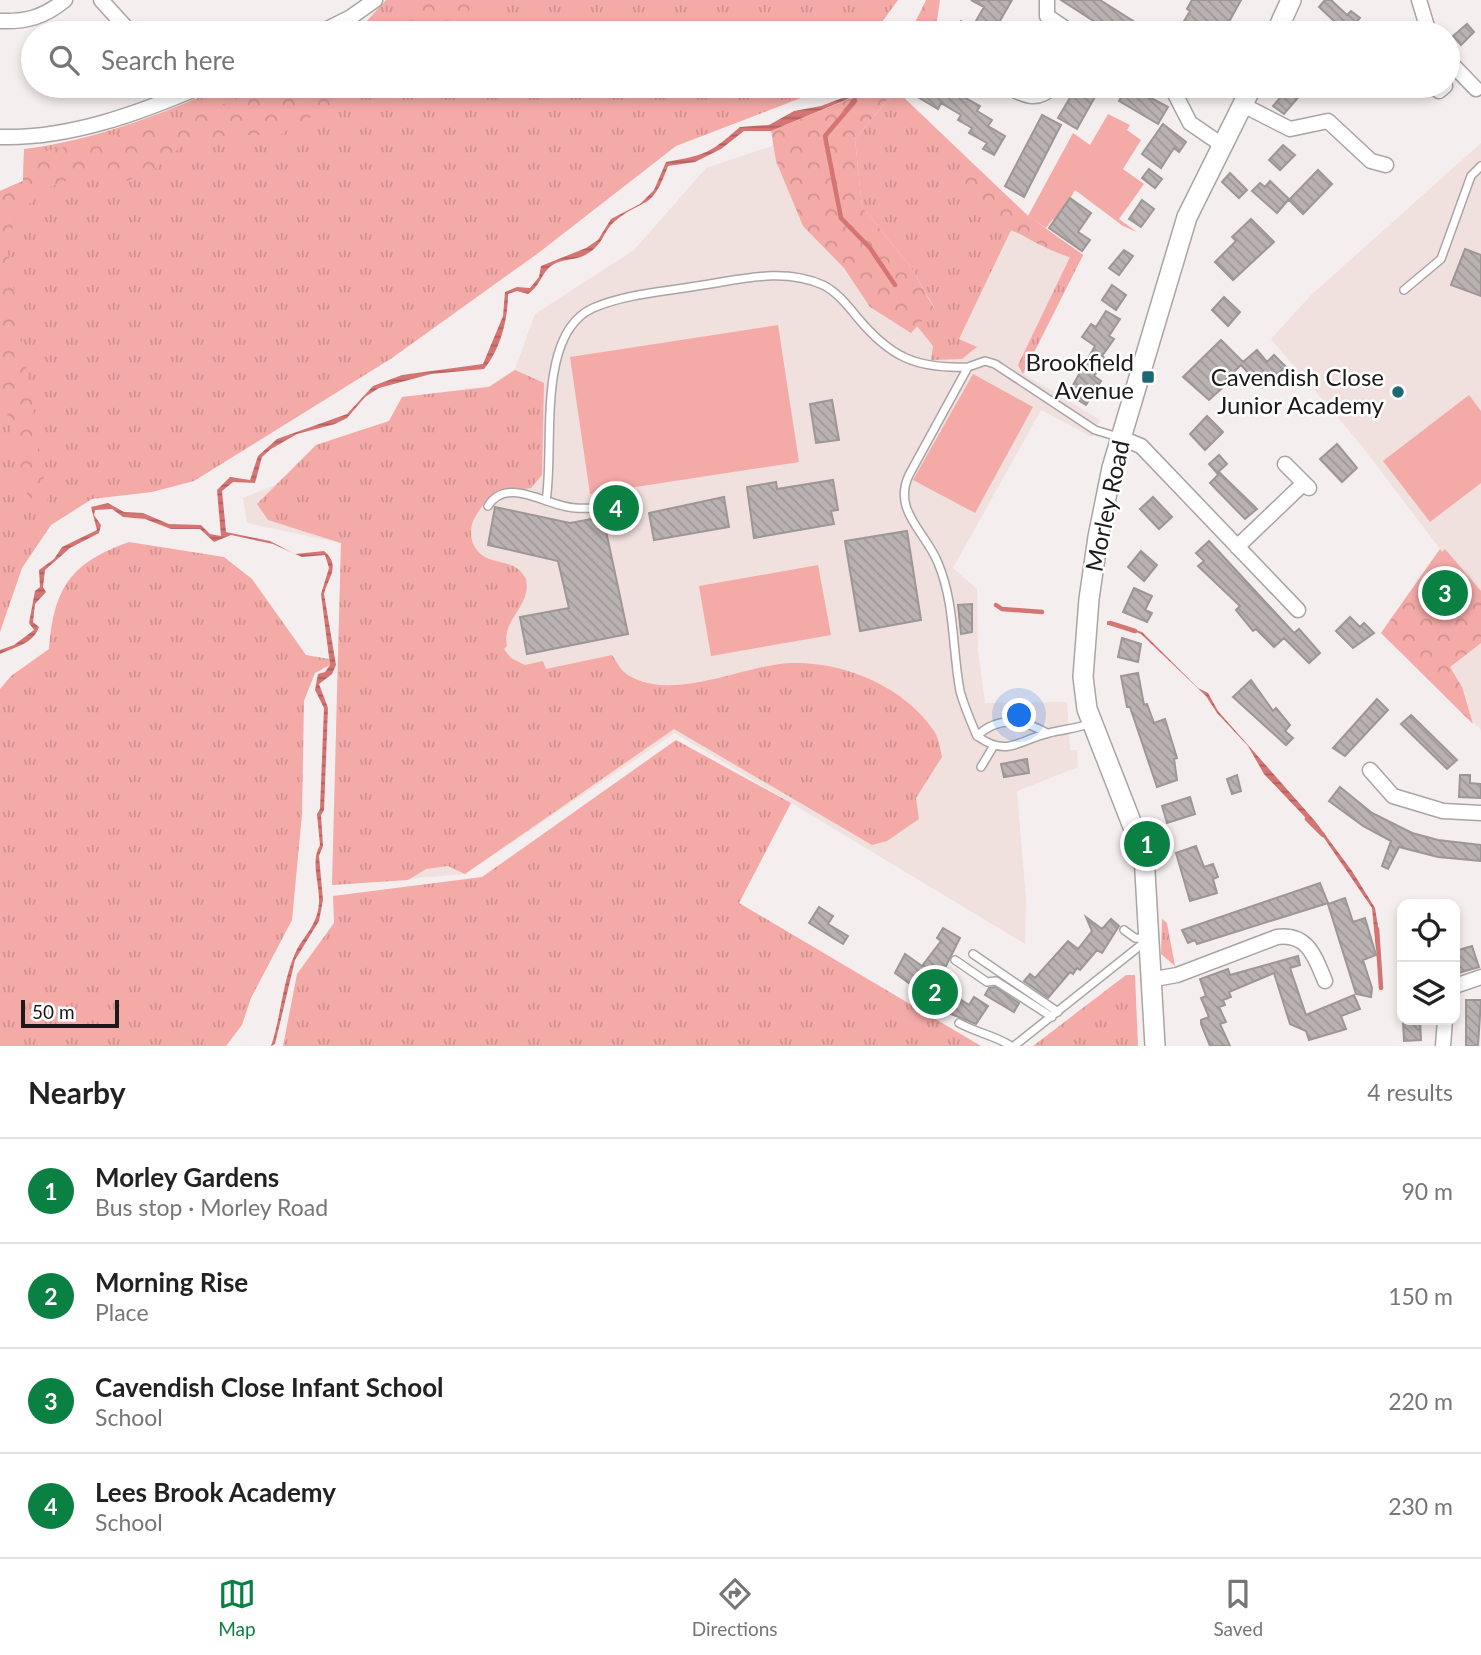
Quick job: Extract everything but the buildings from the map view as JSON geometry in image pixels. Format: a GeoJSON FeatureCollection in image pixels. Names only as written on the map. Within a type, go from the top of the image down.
{"type":"FeatureCollection","features":[{"type":"Feature","properties":{"kind":"street"},"geometry":{"type":"LineString","coordinates":[[0,20],[32,20],[65,0]]}},
{"type":"Feature","properties":{"kind":"street"},"geometry":{"type":"LineString","coordinates":[[102,0],[120,21]]}},
{"type":"Feature","properties":{"kind":"street"},"geometry":{"type":"LineString","coordinates":[[345,21],[375,0]]}},
{"type":"Feature","properties":{"kind":"street"},"geometry":{"type":"LineString","coordinates":[[1281,21],[1291,0]]}},
{"type":"Feature","properties":{"kind":"street"},"geometry":{"type":"LineString","coordinates":[[1419,0],[1425,21]]}},
{"type":"Feature","properties":{"kind":"street"},"geometry":{"type":"LineString","coordinates":[[1041,2],[1048,16],[1055,21]]}},
{"type":"Feature","properties":{"kind":"street"},"geometry":{"type":"LineString","coordinates":[[1460,72],[1478,91]]}},
{"type":"Feature","properties":{"kind":"street"},"geometry":{"type":"LineString","coordinates":[[0,137],[37,135],[90,125],[158,98]]}},
{"type":"Feature","properties":{"kind":"street"},"geometry":{"type":"LineString","coordinates":[[1177,98],[1190,123],[1222,145]]}},
{"type":"Feature","properties":{"kind":"street","name":"Morley Road"},"geometry":{"type":"LineString","coordinates":[[1155,1046],[1149,980],[1144,855],[1084,697],[1086,636],[1098,537],[1121,438],[1187,217],[1247,98]]}},
{"type":"Feature","properties":{"kind":"street"},"geometry":{"type":"LineString","coordinates":[[1244,105],[1290,130],[1328,121],[1371,161],[1387,165]]}},
{"type":"Feature","properties":{"kind":"street"},"geometry":{"type":"LineString","coordinates":[[1121,438],[1141,446],[1298,610]]}},
{"type":"Feature","properties":{"kind":"street"},"geometry":{"type":"LineString","coordinates":[[1237,547],[1308,486],[1285,464]]}},
{"type":"Feature","properties":{"kind":"street"},"geometry":{"type":"LineString","coordinates":[[1370,770],[1393,796],[1443,811],[1481,813]]}},
{"type":"Feature","properties":{"kind":"street"},"geometry":{"type":"LineString","coordinates":[[1149,980],[1177,975],[1277,937],[1289,936],[1310,948],[1325,981]]}},
{"type":"Feature","properties":{"kind":"street"},"geometry":{"type":"LineString","coordinates":[[1460,984],[1481,977]]}},
{"type":"Feature","properties":{"kind":"street"},"geometry":{"type":"LineString","coordinates":[[1443,1046],[1445,1025]]}},
{"type":"Feature","properties":{"kind":"lane"},"geometry":{"type":"LineString","coordinates":[[1404,290],[1441,259],[1471,176],[1481,166]]}},
{"type":"Feature","properties":{"kind":"lane"},"geometry":{"type":"LineString","coordinates":[[546,501],[550,475],[555,358],[569,329],[590,309],[619,298],[758,276],[792,275],[825,286],[846,303],[882,346],[901,357],[930,365],[968,367],[985,361],[995,363],[1095,430],[1121,438]]}},
{"type":"Feature","properties":{"kind":"lane"},"geometry":{"type":"LineString","coordinates":[[968,367],[908,475],[903,496],[909,517],[938,562],[951,611],[961,691],[977,736],[993,747],[1033,741],[1047,733],[1076,729],[1092,723]]}},
{"type":"Feature","properties":{"kind":"lane"},"geometry":{"type":"LineString","coordinates":[[488,506],[496,496],[507,492],[574,508],[631,503]]}},
{"type":"Feature","properties":{"kind":"lane"},"geometry":{"type":"LineString","coordinates":[[977,736],[990,724],[1007,722],[1034,726],[1047,733]]}},
{"type":"Feature","properties":{"kind":"lane"},"geometry":{"type":"LineString","coordinates":[[981,767],[993,747]]}},
{"type":"Feature","properties":{"kind":"lane"},"geometry":{"type":"LineString","coordinates":[[1124,930],[1135,938],[1149,939]]}},
{"type":"Feature","properties":{"kind":"lane"},"geometry":{"type":"LineString","coordinates":[[959,1023],[979,1034],[992,1034],[1013,1046],[1149,939]]}},
{"type":"Feature","properties":{"kind":"lane"},"geometry":{"type":"LineString","coordinates":[[972,954],[1055,1015]]}},
{"type":"Feature","properties":{"kind":"lane"},"geometry":{"type":"LineString","coordinates":[[955,960],[987,982],[996,981],[1055,1015]]}},
{"type":"Feature","properties":{"kind":"shaded area"},"geometry":{"type":"Polygon","coordinates":[[[850,98],[771,131],[744,131],[721,149],[695,162],[668,166],[652,198],[614,222],[593,250],[551,266],[528,294],[517,291],[508,294],[502,333],[495,352],[484,369],[431,374],[379,388],[365,397],[347,418],[297,434],[271,449],[262,457],[255,483],[233,482],[222,491],[226,532],[270,541],[293,553],[273,544],[231,535],[214,542],[200,529],[171,529],[145,519],[123,517],[112,509],[95,510],[94,515],[101,525],[99,533],[70,548],[45,570],[43,587],[46,592],[35,604],[33,622],[39,627],[36,633],[23,644],[0,654],[0,650],[14,645],[34,630],[29,623],[35,591],[40,587],[39,570],[54,559],[62,547],[97,530],[91,507],[108,503],[124,512],[143,513],[169,524],[201,525],[210,534],[221,536],[217,490],[230,477],[250,480],[258,456],[277,439],[347,414],[373,386],[402,375],[483,364],[503,316],[505,292],[517,287],[530,288],[539,277],[541,266],[586,248],[598,240],[611,219],[640,204],[654,190],[666,162],[707,152],[740,127],[769,125],[794,111],[850,98]]]}},
{"type":"Feature","properties":{"kind":"shaded area"},"geometry":{"type":"Polygon","coordinates":[[[853,98],[858,98],[841,113],[853,98]]]}},
{"type":"Feature","properties":{"kind":"shaded area"},"geometry":{"type":"Polygon","coordinates":[[[876,98],[904,98],[1028,216],[1083,255],[1024,374],[1100,420],[1092,437],[1041,410],[953,568],[977,589],[978,650],[985,703],[1067,702],[1070,750],[1077,750],[1078,767],[1017,791],[1026,899],[1025,944],[675,733],[465,874],[332,885],[341,543],[247,523],[243,498],[280,483],[316,445],[389,421],[402,397],[489,386],[515,369],[535,314],[634,250],[706,168],[846,121],[876,98]]]}},
{"type":"Feature","properties":{"kind":"shaded area","name":"Cavendish Close Junior Academy"},"geometry":{"type":"Polygon","coordinates":[[[1481,143],[1481,730],[1381,633],[1440,549],[1361,445],[1271,339],[1310,296],[1481,143]]]}},
{"type":"Feature","properties":{"kind":"shaded area"},"geometry":{"type":"Polygon","coordinates":[[[324,551],[332,562],[332,572],[324,594],[336,665],[332,674],[319,684],[328,708],[324,810],[321,815],[323,846],[319,856],[323,900],[319,921],[295,960],[275,1044],[271,1046],[290,967],[297,949],[315,919],[319,903],[316,859],[320,845],[317,814],[320,809],[324,708],[315,690],[318,674],[325,672],[330,665],[321,594],[329,568],[325,555],[302,557],[295,554],[324,551]]]}},
{"type":"Feature","properties":{"kind":"shaded area"},"geometry":{"type":"Polygon","coordinates":[[[1107,621],[1142,632],[1198,688],[1208,693],[1218,711],[1315,821],[1375,908],[1378,926],[1376,950],[1372,908],[1322,835],[1264,774],[1248,746],[1217,713],[1206,696],[1141,634],[1119,625],[1107,625],[1107,621]]]}},
{"type":"Feature","properties":{"kind":"green space"},"geometry":{"type":"Polygon","coordinates":[[[386,0],[898,0],[883,21],[367,21],[386,0]]]}},
{"type":"Feature","properties":{"kind":"green space"},"geometry":{"type":"Polygon","coordinates":[[[419,0],[498,0],[464,21],[389,21],[419,3],[419,0]]]}},
{"type":"Feature","properties":{"kind":"green space"},"geometry":{"type":"Polygon","coordinates":[[[926,0],[940,0],[937,21],[916,21],[926,0]]]}},
{"type":"Feature","properties":{"kind":"green space"},"geometry":{"type":"Polygon","coordinates":[[[197,98],[801,98],[676,146],[537,254],[392,358],[194,481],[152,492],[92,499],[51,525],[22,568],[0,632],[0,191],[23,181],[24,149],[102,133],[197,98]]]}},
{"type":"Feature","properties":{"kind":"green space"},"geometry":{"type":"Polygon","coordinates":[[[239,98],[343,98],[280,135],[232,135],[187,142],[156,168],[122,183],[100,168],[47,188],[15,216],[8,252],[48,504],[28,497],[0,385],[0,191],[23,181],[24,156],[174,123],[239,98]]]}},
{"type":"Feature","properties":{"kind":"green space"},"geometry":{"type":"Polygon","coordinates":[[[854,98],[843,111],[858,98],[889,98],[855,139],[862,207],[910,266],[934,308],[911,333],[870,307],[844,268],[803,226],[776,161],[771,131],[854,98]]]}},
{"type":"Feature","properties":{"kind":"green space"},"geometry":{"type":"Polygon","coordinates":[[[889,98],[904,98],[1028,216],[1083,255],[1023,374],[1018,365],[1070,257],[1011,230],[959,339],[977,347],[962,359],[931,360],[933,346],[917,326],[934,307],[910,266],[862,207],[855,139],[889,98]]]}},
{"type":"Feature","properties":{"kind":"green space"},"geometry":{"type":"Polygon","coordinates":[[[1108,114],[1130,125],[1127,130],[1141,140],[1123,169],[1144,184],[1119,219],[1137,232],[1123,226],[1075,190],[1057,222],[1053,219],[1046,228],[1028,216],[1073,133],[1090,145],[1108,114]]]}},
{"type":"Feature","properties":{"kind":"green space"},"geometry":{"type":"Polygon","coordinates":[[[975,166],[1028,216],[1083,255],[1080,261],[1029,239],[987,208],[963,180],[975,166]]]}},
{"type":"Feature","properties":{"kind":"green space"},"geometry":{"type":"Polygon","coordinates":[[[778,325],[799,462],[590,494],[570,357],[778,325]]]}},
{"type":"Feature","properties":{"kind":"green space"},"geometry":{"type":"Polygon","coordinates":[[[515,370],[544,383],[542,475],[531,488],[503,489],[492,494],[474,519],[471,531],[473,543],[480,553],[513,566],[526,579],[525,597],[506,636],[507,646],[504,649],[511,658],[525,665],[543,661],[546,669],[612,655],[628,675],[646,683],[666,685],[687,684],[790,663],[831,666],[871,679],[906,701],[921,715],[937,737],[942,757],[916,798],[919,819],[887,841],[872,845],[674,729],[465,874],[448,866],[426,869],[408,880],[332,885],[341,543],[268,520],[257,504],[316,445],[389,421],[402,397],[489,387],[515,370]]]}},
{"type":"Feature","properties":{"kind":"green space"},"geometry":{"type":"Polygon","coordinates":[[[973,374],[1033,407],[975,513],[913,480],[973,374]]]}},
{"type":"Feature","properties":{"kind":"green space"},"geometry":{"type":"Polygon","coordinates":[[[1469,395],[1481,411],[1481,483],[1430,522],[1383,461],[1469,395]]]}},
{"type":"Feature","properties":{"kind":"green space"},"geometry":{"type":"Polygon","coordinates":[[[129,542],[224,557],[252,579],[306,655],[329,659],[330,665],[315,673],[304,701],[302,814],[292,920],[251,998],[242,1025],[226,1046],[0,1046],[0,689],[11,676],[49,649],[55,610],[69,580],[92,559],[129,542]]]}},
{"type":"Feature","properties":{"kind":"green space"},"geometry":{"type":"Polygon","coordinates":[[[1440,549],[1442,552],[1445,549],[1481,591],[1481,643],[1450,667],[1462,687],[1473,724],[1381,633],[1440,549]]]}},
{"type":"Feature","properties":{"kind":"green space"},"geometry":{"type":"Polygon","coordinates":[[[818,565],[831,635],[711,656],[699,586],[818,565]]]}},
{"type":"Feature","properties":{"kind":"green space"},"geometry":{"type":"Polygon","coordinates":[[[676,740],[791,803],[739,903],[981,1046],[283,1046],[297,974],[334,923],[333,896],[482,877],[676,740]]]}},
{"type":"Feature","properties":{"kind":"green space"},"geometry":{"type":"Polygon","coordinates":[[[1162,919],[1167,923],[1175,966],[1161,954],[1162,919]]]}},
{"type":"Feature","properties":{"kind":"green space"},"geometry":{"type":"Polygon","coordinates":[[[1126,975],[1135,975],[1138,1046],[1033,1046],[1126,975]]]}},
{"type":"Feature","properties":{"kind":"waterway"},"geometry":{"type":"LineString","coordinates":[[855,101],[825,136],[841,218],[870,248],[895,285]]}},
{"type":"Feature","properties":{"kind":"waterway"},"geometry":{"type":"LineString","coordinates":[[996,605],[1002,609],[1042,612]]}},
{"type":"Feature","properties":{"kind":"waterway"},"geometry":{"type":"LineString","coordinates":[[1110,623],[1135,631]]}},
{"type":"Feature","properties":{"kind":"waterway"},"geometry":{"type":"LineString","coordinates":[[1307,819],[1323,835]]}},
{"type":"Feature","properties":{"kind":"waterway"},"geometry":{"type":"LineString","coordinates":[[1377,929],[1381,988]]}},
{"type":"Feature","properties":{"kind":"place","name":"Brookfield Avenue"},"geometry":{"type":"Point","coordinates":[1148,377]}},
{"type":"Feature","properties":{"kind":"place","name":"Cavendish Close Junior Academy"},"geometry":{"type":"Point","coordinates":[1398,392]}},
{"type":"Feature","properties":{"kind":"place","name":"Lees Brook Academy"},"geometry":{"type":"Point","coordinates":[616,508]}},
{"type":"Feature","properties":{"kind":"place","name":"Cavendish Close Infant School"},"geometry":{"type":"Point","coordinates":[1445,593]}},
{"type":"Feature","properties":{"kind":"place","name":"Morley Gardens"},"geometry":{"type":"Point","coordinates":[1147,844]}},
{"type":"Feature","properties":{"kind":"place","name":"Morning Rise"},"geometry":{"type":"Point","coordinates":[935,992]}}]}
